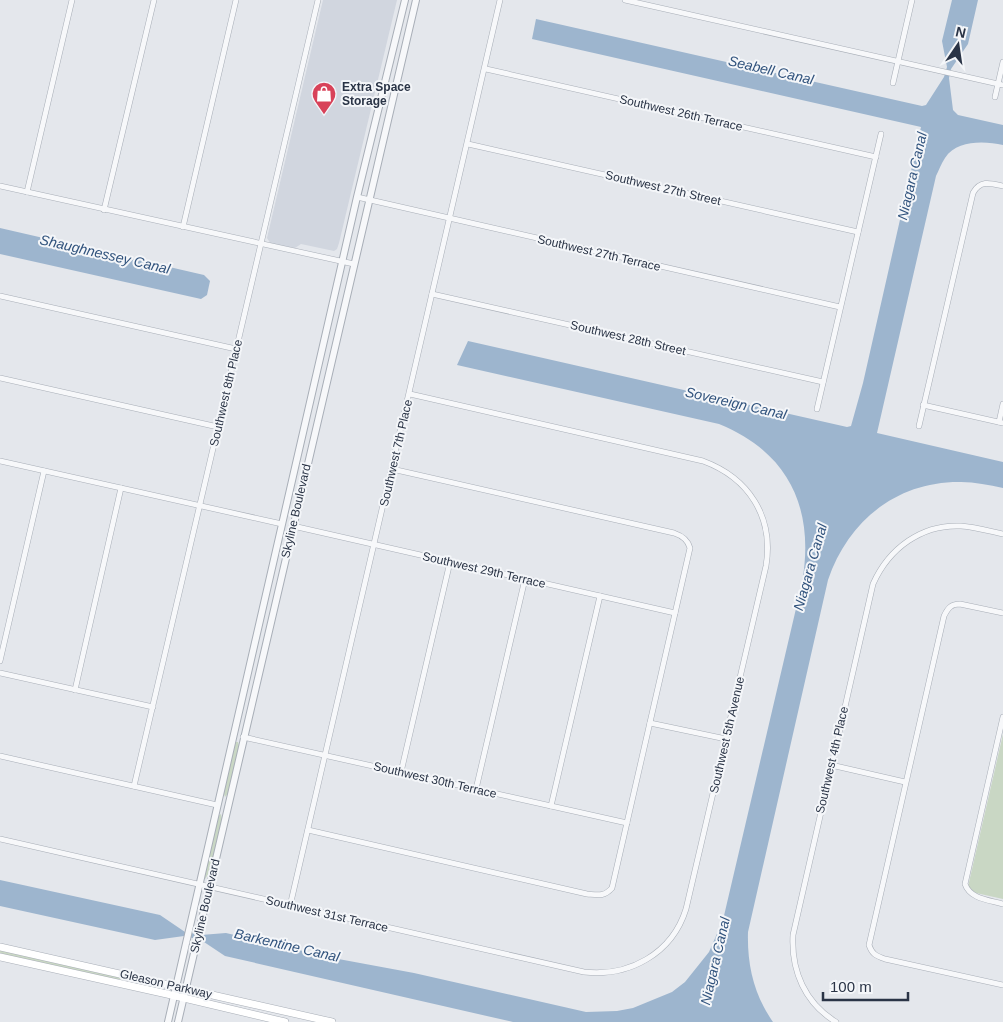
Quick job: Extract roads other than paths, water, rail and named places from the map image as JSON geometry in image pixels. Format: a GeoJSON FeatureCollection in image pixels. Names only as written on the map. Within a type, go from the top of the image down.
{"type":"FeatureCollection","features":[{"type":"Feature","properties":{"kind":"main road","name":"Gleason Parkway"},"geometry":{"type":"LineString","coordinates":[[0,947],[332,1022]]}},
{"type":"Feature","properties":{"kind":"main road","name":"Gleason Parkway"},"geometry":{"type":"LineString","coordinates":[[0,957],[183,998],[267,1020],[285,1022]]}},
{"type":"Feature","properties":{"kind":"street"},"geometry":{"type":"LineString","coordinates":[[27,192],[72,0]]}},
{"type":"Feature","properties":{"kind":"street"},"geometry":{"type":"LineString","coordinates":[[104,210],[154,0]]}},
{"type":"Feature","properties":{"kind":"street"},"geometry":{"type":"LineString","coordinates":[[183,227],[236,0]]}},
{"type":"Feature","properties":{"kind":"street","name":"Southwest 8th Place"},"geometry":{"type":"LineString","coordinates":[[134,786],[318,0]]}},
{"type":"Feature","properties":{"kind":"street","name":"Skyline Boulevard"},"geometry":{"type":"LineString","coordinates":[[168,1022],[344,262],[357,198],[405,0]]}},
{"type":"Feature","properties":{"kind":"street","name":"Skyline Boulevard"},"geometry":{"type":"LineString","coordinates":[[178,1022],[416,0]]}},
{"type":"Feature","properties":{"kind":"street","name":"Southwest 7th Place"},"geometry":{"type":"LineString","coordinates":[[290,906],[486,68],[500,0]]}},
{"type":"Feature","properties":{"kind":"street"},"geometry":{"type":"LineString","coordinates":[[625,0],[1000,85]]}},
{"type":"Feature","properties":{"kind":"street"},"geometry":{"type":"LineString","coordinates":[[893,83],[912,0]]}},
{"type":"Feature","properties":{"kind":"street"},"geometry":{"type":"LineString","coordinates":[[995,97],[1000,85],[1003,62]]}},
{"type":"Feature","properties":{"kind":"street","name":"Southwest 26th Terrace"},"geometry":{"type":"LineString","coordinates":[[486,68],[876,157]]}},
{"type":"Feature","properties":{"kind":"street"},"geometry":{"type":"LineString","coordinates":[[817,409],[881,134]]}},
{"type":"Feature","properties":{"kind":"street","name":"Southwest 27th Street"},"geometry":{"type":"LineString","coordinates":[[468,144],[858,232]]}},
{"type":"Feature","properties":{"kind":"street"},"geometry":{"type":"LineString","coordinates":[[919,426],[972,193],[981,183],[988,182],[1003,186]]}},
{"type":"Feature","properties":{"kind":"street"},"geometry":{"type":"LineString","coordinates":[[0,186],[260,245],[354,264]]}},
{"type":"Feature","properties":{"kind":"street","name":"Southwest 27th Terrace"},"geometry":{"type":"LineString","coordinates":[[357,198],[840,307]]}},
{"type":"Feature","properties":{"kind":"street","name":"Southwest 28th Street"},"geometry":{"type":"LineString","coordinates":[[432,294],[823,382]]}},
{"type":"Feature","properties":{"kind":"street"},"geometry":{"type":"LineString","coordinates":[[0,296],[236,349]]}},
{"type":"Feature","properties":{"kind":"street"},"geometry":{"type":"LineString","coordinates":[[0,378],[218,427]]}},
{"type":"Feature","properties":{"kind":"street","name":"Southwest 5th Avenue"},"geometry":{"type":"LineString","coordinates":[[410,394],[703,461],[724,470],[736,479],[757,504],[767,535],[767,559],[726,739],[684,917],[673,936],[653,956]]}},
{"type":"Feature","properties":{"kind":"street"},"geometry":{"type":"LineString","coordinates":[[923,405],[1001,423],[1003,404]]}},
{"type":"Feature","properties":{"kind":"street"},"geometry":{"type":"LineString","coordinates":[[0,461],[293,526]]}},
{"type":"Feature","properties":{"kind":"street"},"geometry":{"type":"LineString","coordinates":[[308,830],[587,894],[602,896],[612,888],[690,548],[688,542],[681,536],[674,534],[392,469]]}},
{"type":"Feature","properties":{"kind":"street"},"geometry":{"type":"LineString","coordinates":[[0,661],[44,470]]}},
{"type":"Feature","properties":{"kind":"street"},"geometry":{"type":"LineString","coordinates":[[75,690],[121,488]]}},
{"type":"Feature","properties":{"kind":"street","name":"Southwest 29th Terrace"},"geometry":{"type":"LineString","coordinates":[[293,526],[675,613]]}},
{"type":"Feature","properties":{"kind":"street","name":"Southwest 4th Place"},"geometry":{"type":"LineString","coordinates":[[836,1022],[824,1013],[807,995],[800,981],[794,964],[793,935],[873,584],[888,558],[912,538],[933,530],[954,526],[1003,534]]}},
{"type":"Feature","properties":{"kind":"street"},"geometry":{"type":"LineString","coordinates":[[401,772],[450,562]]}},
{"type":"Feature","properties":{"kind":"street"},"geometry":{"type":"LineString","coordinates":[[476,789],[525,579]]}},
{"type":"Feature","properties":{"kind":"street"},"geometry":{"type":"LineString","coordinates":[[551,806],[600,596]]}},
{"type":"Feature","properties":{"kind":"street"},"geometry":{"type":"LineString","coordinates":[[1003,613],[960,604],[949,607],[944,616],[869,945],[871,951],[876,956],[885,959],[1003,986]]}},
{"type":"Feature","properties":{"kind":"street"},"geometry":{"type":"LineString","coordinates":[[0,673],[153,707]]}},
{"type":"Feature","properties":{"kind":"street"},"geometry":{"type":"LineString","coordinates":[[1003,717],[965,884],[968,891],[977,897],[1003,904]]}},
{"type":"Feature","properties":{"kind":"street"},"geometry":{"type":"LineString","coordinates":[[650,723],[726,739]]}},
{"type":"Feature","properties":{"kind":"street"},"geometry":{"type":"LineString","coordinates":[[233,735],[243,737]]}},
{"type":"Feature","properties":{"kind":"street","name":"Southwest 30th Terrace"},"geometry":{"type":"LineString","coordinates":[[243,737],[626,823]]}},
{"type":"Feature","properties":{"kind":"street"},"geometry":{"type":"LineString","coordinates":[[0,756],[227,808]]}},
{"type":"Feature","properties":{"kind":"street"},"geometry":{"type":"LineString","coordinates":[[831,765],[905,782]]}},
{"type":"Feature","properties":{"kind":"street","name":"Southwest 31st Terrace"},"geometry":{"type":"LineString","coordinates":[[0,839],[584,972],[618,972],[653,956]]}},
{"type":"Feature","properties":{"kind":"street"},"geometry":{"type":"LineString","coordinates":[[267,1020],[270,1008]]}},
{"type":"Feature","properties":{"kind":"water"},"geometry":{"type":"Polygon","coordinates":[[[952,0],[978,0],[968,44],[951,69],[949,78],[953,110],[958,115],[1003,125],[1003,145],[971,143],[956,148],[945,158],[936,176],[877,433],[1003,462],[1003,488],[961,482],[938,484],[916,489],[896,497],[878,508],[862,523],[848,540],[837,559],[828,580],[748,932],[750,968],[756,990],[773,1022],[513,1022],[225,956],[201,940],[184,936],[155,940],[0,906],[0,880],[160,915],[185,932],[201,935],[226,933],[586,1012],[617,1011],[633,1008],[672,992],[685,982],[709,952],[723,920],[802,583],[805,556],[804,531],[800,508],[792,487],[780,468],[764,451],[743,436],[719,424],[457,365],[468,341],[847,427],[851,426],[863,383],[921,127],[532,39],[536,19],[922,106],[926,105],[944,77],[947,67],[942,41],[952,0]]]}},
{"type":"Feature","properties":{"kind":"water","name":"Shaughnessey Canal"},"geometry":{"type":"Polygon","coordinates":[[[0,228],[204,275],[210,281],[207,295],[201,299],[0,254],[0,228]]]}},
{"type":"Feature","properties":{"kind":"place","name":"Extra Space Storage"},"geometry":{"type":"Point","coordinates":[324,115]}},
{"type":"Feature","properties":{"kind":"water label","name":"Seabell Canal"},"geometry":{"type":"Point","coordinates":[771,70]}},
{"type":"Feature","properties":{"kind":"water label","name":"Niagara Canal"},"geometry":{"type":"Point","coordinates":[912,176]}},
{"type":"Feature","properties":{"kind":"water label","name":"Sovereign Canal"},"geometry":{"type":"Point","coordinates":[736,403]}},
{"type":"Feature","properties":{"kind":"water label","name":"Niagara Canal"},"geometry":{"type":"Point","coordinates":[810,567]}},
{"type":"Feature","properties":{"kind":"water label","name":"Barkentine Canal"},"geometry":{"type":"Point","coordinates":[287,945]}},
{"type":"Feature","properties":{"kind":"water label","name":"Niagara Canal"},"geometry":{"type":"Point","coordinates":[715,961]}}]}
